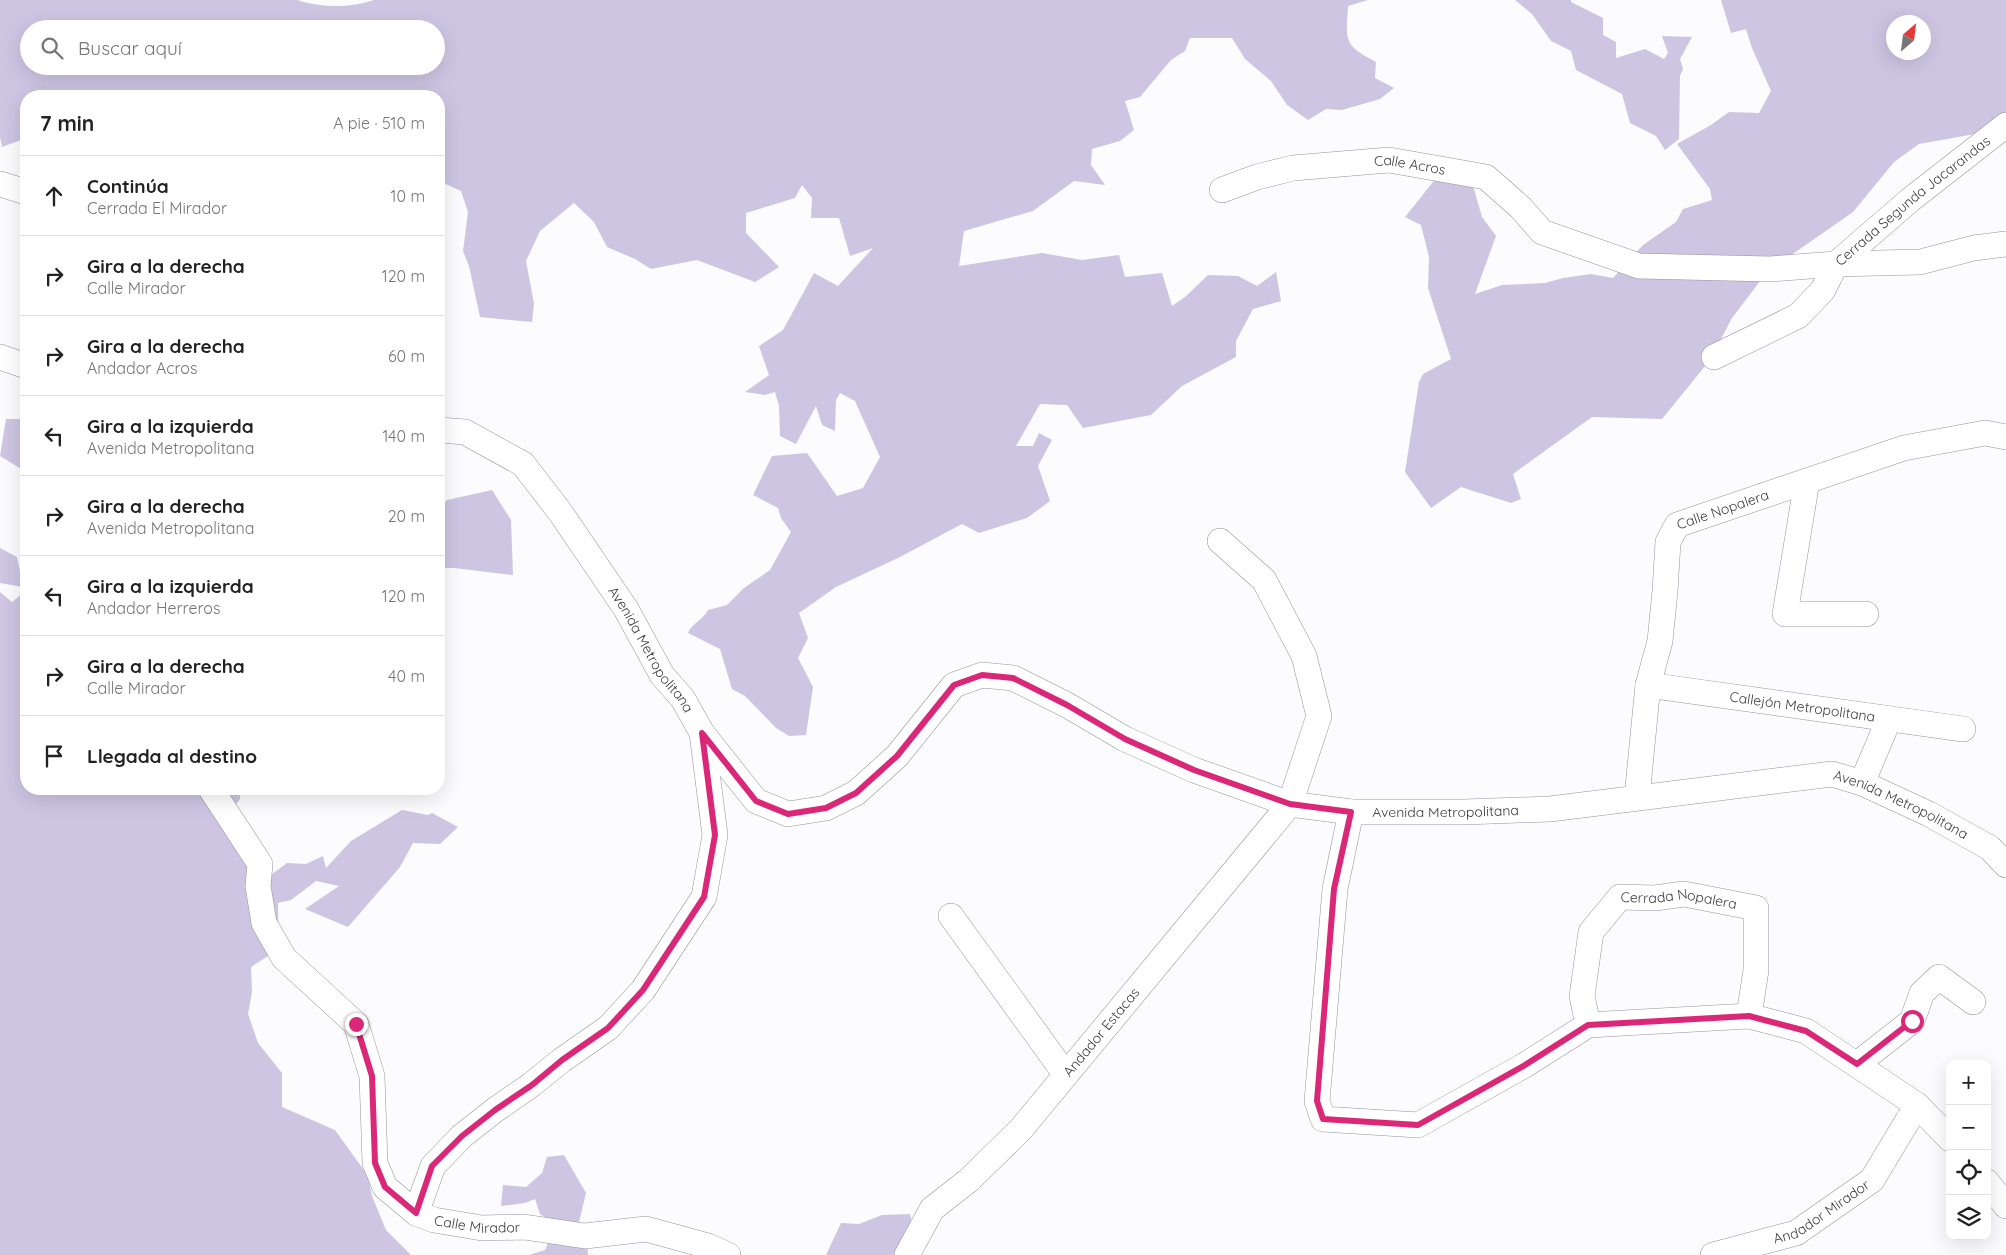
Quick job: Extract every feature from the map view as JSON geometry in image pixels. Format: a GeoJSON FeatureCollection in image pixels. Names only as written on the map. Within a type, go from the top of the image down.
{"type":"FeatureCollection","features":[{"type":"Feature","properties":{"kind":"street","name":"Cerrada Segunda Jacarandas"},"geometry":{"type":"LineString","coordinates":[[1836,264],[1910,200],[2006,125]]}},
{"type":"Feature","properties":{"kind":"street","name":"Calle Acros"},"geometry":{"type":"LineString","coordinates":[[1222,190],[1293,168],[1388,160],[1486,176],[1521,208],[1542,232],[1639,266],[1770,269],[1836,264]]}},
{"type":"Feature","properties":{"kind":"street"},"geometry":{"type":"LineString","coordinates":[[0,184],[20,190]]}},
{"type":"Feature","properties":{"kind":"street","name":"Cerrada Segunda Jacarandas"},"geometry":{"type":"LineString","coordinates":[[1836,264],[1920,262],[1974,248],[2006,244]]}},
{"type":"Feature","properties":{"kind":"street"},"geometry":{"type":"LineString","coordinates":[[1714,357],[1798,316],[1823,290],[1836,264]]}},
{"type":"Feature","properties":{"kind":"street"},"geometry":{"type":"LineString","coordinates":[[0,357],[20,364]]}},
{"type":"Feature","properties":{"kind":"street","name":"Avenida Metropolitana"},"geometry":{"type":"LineString","coordinates":[[445,430],[464,432],[522,464],[560,512],[626,609],[662,674],[683,699],[702,733],[756,801],[788,814],[826,808],[856,793],[897,756],[954,685],[982,675],[1013,678],[1067,705],[1125,739],[1194,770],[1290,804],[1351,812],[1464,812],[1550,809],[1832,774],[1862,783],[1929,814],[1990,848],[2006,865]]}},
{"type":"Feature","properties":{"kind":"street","name":"Calle Nopalera"},"geometry":{"type":"LineString","coordinates":[[1637,797],[1648,685],[1660,642],[1668,542],[1676,525],[1904,448],[1985,432],[2006,437]]}},
{"type":"Feature","properties":{"kind":"street"},"geometry":{"type":"LineString","coordinates":[[1807,482],[1785,614],[1866,614]]}},
{"type":"Feature","properties":{"kind":"street"},"geometry":{"type":"LineString","coordinates":[[1220,541],[1264,580],[1304,656],[1319,716],[1290,804]]}},
{"type":"Feature","properties":{"kind":"street","name":"Callejón Metropolitana"},"geometry":{"type":"LineString","coordinates":[[1648,685],[1889,719],[1862,783]]}},
{"type":"Feature","properties":{"kind":"street"},"geometry":{"type":"LineString","coordinates":[[1889,719],[1963,730]]}},
{"type":"Feature","properties":{"kind":"street"},"geometry":{"type":"LineString","coordinates":[[416,1213],[432,1166],[462,1136],[495,1110],[608,1028],[643,990],[704,897],[715,835],[702,733]]}},
{"type":"Feature","properties":{"kind":"street","name":"Calle Mirador"},"geometry":{"type":"LineString","coordinates":[[215,795],[260,864],[258,886],[264,923],[284,958],[356,1024],[372,1076],[375,1163],[385,1187],[416,1213],[434,1220],[482,1228],[524,1227],[584,1236],[646,1229],[708,1246],[728,1255]]}},
{"type":"Feature","properties":{"kind":"street","name":"Andador Estacas"},"geometry":{"type":"LineString","coordinates":[[907,1255],[932,1209],[970,1180],[1021,1129],[1290,804]]}},
{"type":"Feature","properties":{"kind":"street"},"geometry":{"type":"LineString","coordinates":[[1351,812],[1334,889],[1317,1101],[1323,1119],[1418,1125],[1525,1065],[1588,1025],[1749,1016],[1806,1031],[1917,1105],[1946,1135]]}},
{"type":"Feature","properties":{"kind":"street","name":"Cerrada Nopalera"},"geometry":{"type":"LineString","coordinates":[[1588,1025],[1582,996],[1591,932],[1620,897],[1655,898],[1684,894],[1756,908],[1756,970],[1749,1016]]}},
{"type":"Feature","properties":{"kind":"street"},"geometry":{"type":"LineString","coordinates":[[951,916],[1066,1075]]}},
{"type":"Feature","properties":{"kind":"street"},"geometry":{"type":"LineString","coordinates":[[1857,1064],[1912,1021],[1922,993],[1939,976],[1973,1002]]}},
{"type":"Feature","properties":{"kind":"street","name":"Andador Mirador"},"geometry":{"type":"LineString","coordinates":[[1713,1255],[1796,1233],[1872,1180],[1917,1105]]}},
{"type":"Feature","properties":{"kind":"street"},"geometry":{"type":"LineString","coordinates":[[1991,1187],[2006,1206]]}},
{"type":"Feature","properties":{"kind":"shaded area"},"geometry":{"type":"Polygon","coordinates":[[[0,0],[297,0],[326,6],[346,6],[374,0],[1368,0],[1348,6],[1347,35],[1352,46],[1357,51],[1376,62],[1375,78],[1394,88],[1380,99],[1342,110],[1326,109],[1308,120],[1287,105],[1271,81],[1245,59],[1232,38],[1190,38],[1185,51],[1171,60],[1140,97],[1125,101],[1134,130],[1120,141],[1092,149],[1091,165],[1105,185],[1074,181],[1033,211],[964,231],[959,266],[1042,253],[1082,260],[1119,255],[1125,277],[1162,273],[1172,306],[1185,297],[1208,275],[1238,276],[1257,286],[1276,272],[1281,301],[1253,309],[1236,341],[1236,357],[1182,386],[1151,415],[1083,428],[1067,405],[1040,404],[1016,446],[1033,446],[1039,433],[1052,440],[1038,466],[1050,501],[1027,518],[979,533],[962,524],[900,557],[836,587],[799,613],[808,638],[798,658],[813,687],[806,735],[789,736],[776,728],[745,696],[732,689],[720,649],[688,633],[708,610],[727,605],[744,588],[770,570],[791,532],[781,518],[778,508],[753,495],[772,456],[807,453],[837,496],[863,488],[880,457],[855,401],[840,393],[836,400],[835,431],[822,425],[816,406],[796,444],[780,436],[779,406],[775,392],[765,395],[745,392],[769,375],[759,346],[783,330],[814,273],[838,286],[873,248],[850,256],[839,218],[811,218],[812,198],[802,185],[795,198],[746,213],[746,233],[779,267],[755,282],[697,260],[651,269],[635,259],[607,247],[594,222],[574,203],[540,231],[526,261],[534,304],[532,322],[480,317],[469,266],[463,251],[468,212],[461,191],[445,184],[445,90],[20,90],[20,140],[2,147],[0,137],[0,0]]]}},
{"type":"Feature","properties":{"kind":"shaded area"},"geometry":{"type":"Polygon","coordinates":[[[1515,0],[1571,0],[1571,2],[1603,18],[1603,35],[1616,42],[1616,58],[1645,49],[1664,59],[1668,53],[1662,36],[1692,37],[1680,59],[1683,69],[1680,76],[1679,139],[1665,150],[1656,136],[1630,123],[1622,94],[1576,70],[1571,51],[1551,41],[1532,14],[1515,0]]]}},
{"type":"Feature","properties":{"kind":"shaded area"},"geometry":{"type":"Polygon","coordinates":[[[1721,0],[2006,0],[2006,121],[1986,132],[1919,144],[1894,162],[1853,212],[1767,272],[1732,318],[1710,360],[1662,419],[1592,417],[1513,474],[1521,499],[1511,503],[1461,487],[1431,508],[1405,472],[1419,382],[1423,374],[1451,359],[1428,288],[1429,257],[1421,225],[1405,217],[1437,177],[1468,168],[1482,217],[1496,236],[1475,294],[1502,285],[1545,283],[1591,274],[1613,278],[1643,245],[1676,222],[1683,209],[1712,200],[1710,189],[1677,144],[1711,125],[1729,112],[1759,113],[1771,91],[1752,48],[1746,29],[1731,33],[1721,0]]]}},
{"type":"Feature","properties":{"kind":"shaded area"},"geometry":{"type":"Polygon","coordinates":[[[6,419],[20,419],[20,468],[0,456],[6,419]]]}},
{"type":"Feature","properties":{"kind":"shaded area"},"geometry":{"type":"Polygon","coordinates":[[[492,490],[511,520],[513,575],[445,568],[445,502],[447,500],[492,490]]]}},
{"type":"Feature","properties":{"kind":"shaded area"},"geometry":{"type":"Polygon","coordinates":[[[0,548],[17,557],[20,586],[0,583],[0,548]]]}},
{"type":"Feature","properties":{"kind":"shaded area"},"geometry":{"type":"Polygon","coordinates":[[[0,592],[12,602],[20,596],[20,795],[240,795],[240,799],[231,811],[233,846],[258,845],[264,880],[287,863],[306,864],[323,856],[326,868],[351,841],[402,810],[428,815],[432,813],[458,827],[440,844],[413,843],[400,867],[348,927],[305,909],[339,886],[316,881],[291,900],[278,903],[279,949],[251,967],[252,992],[248,1014],[258,1043],[282,1073],[282,1107],[335,1130],[368,1176],[372,1196],[386,1230],[411,1255],[0,1255],[0,592]]]}},
{"type":"Feature","properties":{"kind":"shaded area"},"geometry":{"type":"Polygon","coordinates":[[[564,1155],[586,1193],[578,1226],[587,1243],[588,1255],[529,1255],[545,1250],[548,1243],[553,1242],[546,1218],[540,1214],[535,1199],[525,1203],[501,1206],[503,1185],[526,1187],[542,1173],[547,1157],[564,1155]]]}},
{"type":"Feature","properties":{"kind":"shaded area"},"geometry":{"type":"Polygon","coordinates":[[[910,1214],[913,1228],[914,1255],[826,1255],[841,1223],[859,1224],[882,1215],[910,1214]]]}},
{"type":"Feature","properties":{"kind":"route"},"geometry":{"type":"LineString","coordinates":[[356,1024],[372,1076],[375,1163],[385,1187],[416,1213],[432,1166],[462,1136],[495,1110],[608,1028],[643,990],[704,897],[715,835],[702,733],[756,801],[788,814],[826,808],[856,793],[897,756],[954,685],[982,675],[1013,678],[1067,705],[1125,739],[1194,770],[1290,804],[1351,812],[1334,889],[1317,1101],[1323,1119],[1418,1125],[1525,1065],[1588,1025],[1749,1016],[1806,1031],[1857,1064],[1912,1021]]}}]}
